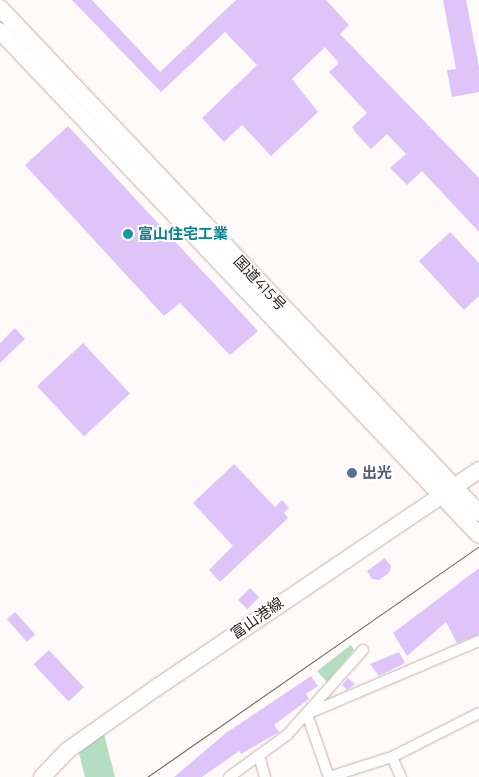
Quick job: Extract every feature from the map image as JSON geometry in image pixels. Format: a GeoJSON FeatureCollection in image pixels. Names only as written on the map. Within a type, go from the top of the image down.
{"type":"FeatureCollection","features":[{"type":"Feature","properties":{"kind":"main road","name":"国道415号"},"geometry":{"type":"LineString","coordinates":[[0,8],[449,491],[479,535]]}},
{"type":"Feature","properties":{"kind":"main road","name":"国道415号"},"geometry":{"type":"LineString","coordinates":[[0,31],[449,491],[479,513]]}},
{"type":"Feature","properties":{"kind":"main road","name":"富山港線"},"geometry":{"type":"LineString","coordinates":[[42,777],[92,733],[353,551],[479,470]]}},
{"type":"Feature","properties":{"kind":"street"},"geometry":{"type":"LineString","coordinates":[[307,714],[479,640]]}},
{"type":"Feature","properties":{"kind":"street"},"geometry":{"type":"LineString","coordinates":[[229,777],[259,756],[307,714],[363,650]]}},
{"type":"Feature","properties":{"kind":"street"},"geometry":{"type":"LineString","coordinates":[[307,714],[329,777],[392,757],[479,713]]}},
{"type":"Feature","properties":{"kind":"street"},"geometry":{"type":"LineString","coordinates":[[259,756],[265,777]]}},
{"type":"Feature","properties":{"kind":"street"},"geometry":{"type":"LineString","coordinates":[[392,757],[401,777]]}},
{"type":"Feature","properties":{"kind":"green space"},"geometry":{"type":"Polygon","coordinates":[[[351,645],[354,650],[327,682],[317,671],[351,645]]]}},
{"type":"Feature","properties":{"kind":"green space"},"geometry":{"type":"Polygon","coordinates":[[[104,734],[115,777],[85,777],[79,753],[104,734]]]}},
{"type":"Feature","properties":{"kind":"building"},"geometry":{"type":"Polygon","coordinates":[[[72,0],[92,0],[160,72],[236,0],[326,0],[349,25],[340,34],[479,178],[479,232],[422,171],[407,185],[390,168],[406,154],[387,134],[371,149],[356,133],[352,127],[367,113],[329,72],[339,63],[325,47],[292,79],[318,112],[271,156],[242,125],[224,142],[202,118],[257,65],[225,32],[161,92],[72,0]]]}},
{"type":"Feature","properties":{"kind":"building"},"geometry":{"type":"Polygon","coordinates":[[[443,0],[466,0],[479,67],[479,92],[452,97],[447,70],[456,69],[443,0]]]}},
{"type":"Feature","properties":{"kind":"building","name":"富山住宅工業"},"geometry":{"type":"Polygon","coordinates":[[[68,126],[258,331],[230,355],[180,303],[164,316],[25,165],[68,126]]]}},
{"type":"Feature","properties":{"kind":"building"},"geometry":{"type":"Polygon","coordinates":[[[450,232],[479,263],[479,296],[464,310],[419,261],[450,232]]]}},
{"type":"Feature","properties":{"kind":"building"},"geometry":{"type":"Polygon","coordinates":[[[15,328],[25,339],[0,363],[0,343],[15,328]]]}},
{"type":"Feature","properties":{"kind":"building"},"geometry":{"type":"Polygon","coordinates":[[[83,343],[130,393],[84,436],[37,386],[83,343]]]}},
{"type":"Feature","properties":{"kind":"building"},"geometry":{"type":"Polygon","coordinates":[[[234,464],[275,507],[282,500],[289,508],[284,513],[288,518],[220,582],[209,570],[233,546],[193,503],[234,464]]]}},
{"type":"Feature","properties":{"kind":"building"},"geometry":{"type":"Polygon","coordinates":[[[385,558],[391,566],[389,573],[379,580],[372,579],[367,571],[385,558]]]}},
{"type":"Feature","properties":{"kind":"building"},"geometry":{"type":"Polygon","coordinates":[[[479,568],[479,634],[457,643],[446,622],[407,656],[393,633],[479,568]]]}},
{"type":"Feature","properties":{"kind":"building"},"geometry":{"type":"Polygon","coordinates":[[[250,588],[259,597],[247,609],[238,600],[250,588]]]}},
{"type":"Feature","properties":{"kind":"building"},"geometry":{"type":"Polygon","coordinates":[[[15,612],[35,634],[27,642],[7,619],[15,612]]]}},
{"type":"Feature","properties":{"kind":"building"},"geometry":{"type":"Polygon","coordinates":[[[49,650],[84,687],[68,702],[34,664],[49,650]]]}},
{"type":"Feature","properties":{"kind":"building"},"geometry":{"type":"Polygon","coordinates":[[[399,652],[405,663],[379,676],[370,664],[399,652]]]}},
{"type":"Feature","properties":{"kind":"building"},"geometry":{"type":"Polygon","coordinates":[[[311,676],[318,686],[306,694],[309,699],[274,725],[279,732],[241,754],[239,751],[202,777],[174,777],[226,733],[311,676]]]}},
{"type":"Feature","properties":{"kind":"building"},"geometry":{"type":"Polygon","coordinates":[[[348,678],[355,684],[347,690],[342,685],[348,678]]]}},
{"type":"Feature","properties":{"kind":"tram line"},"geometry":{"type":"LineString","coordinates":[[147,777],[479,546]]}},
{"type":"Feature","properties":{"kind":"place","name":"富山住宅工業"},"geometry":{"type":"Point","coordinates":[128,234]}},
{"type":"Feature","properties":{"kind":"place","name":"出光"},"geometry":{"type":"Point","coordinates":[352,473]}}]}
